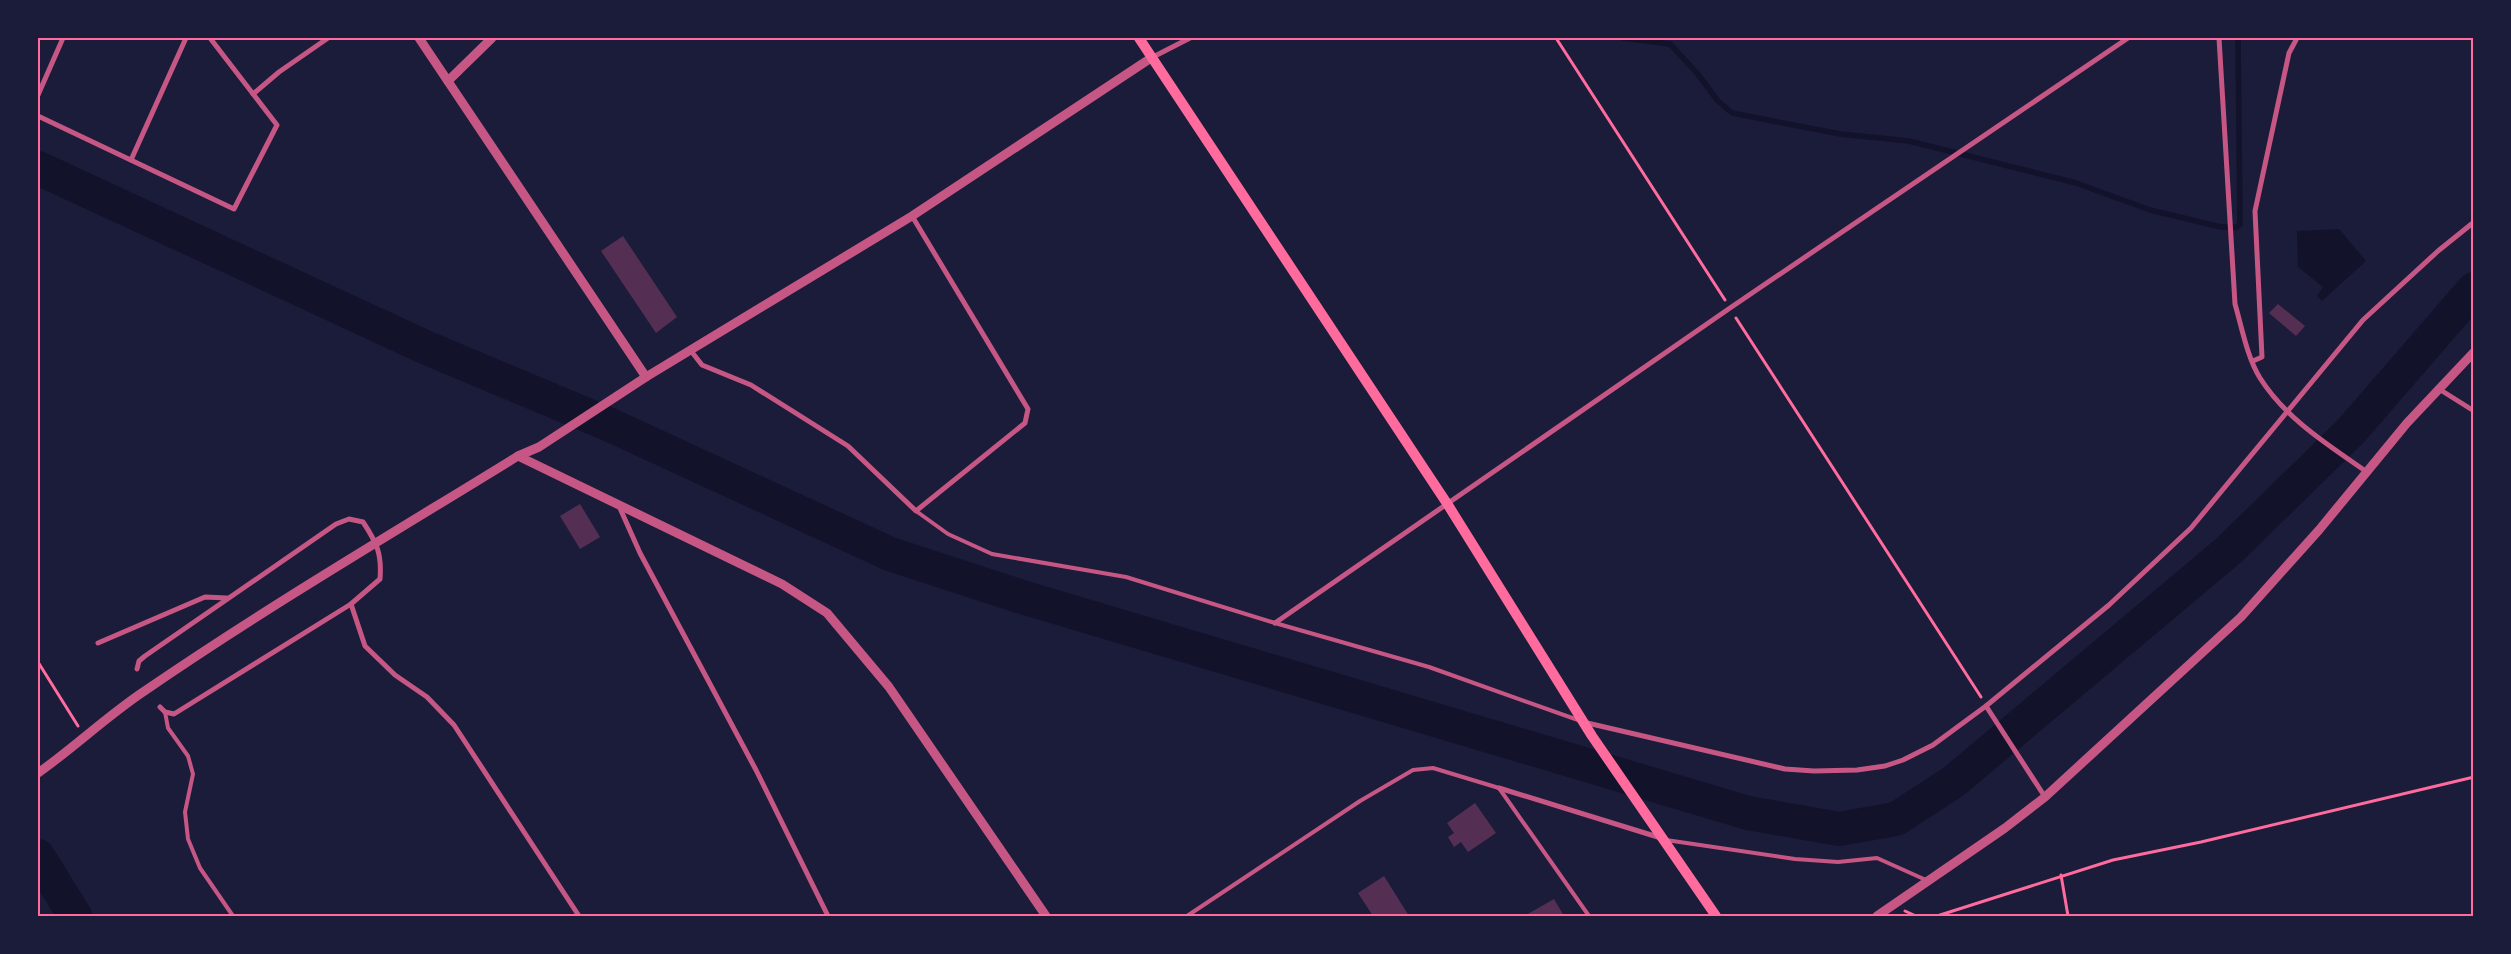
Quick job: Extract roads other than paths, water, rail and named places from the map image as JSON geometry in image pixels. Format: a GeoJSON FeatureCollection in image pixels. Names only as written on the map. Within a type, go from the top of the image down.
{"type":"FeatureCollection","features":[{"type":"Feature","properties":{"kind":"main road"},"geometry":{"type":"LineString","coordinates":[[1139,38],[1448,505],[1592,736],[1716,916]]}},
{"type":"Feature","properties":{"kind":"street"},"geometry":{"type":"LineString","coordinates":[[38,95],[63,38]]}},
{"type":"Feature","properties":{"kind":"street"},"geometry":{"type":"LineString","coordinates":[[131,160],[186,38]]}},
{"type":"Feature","properties":{"kind":"street"},"geometry":{"type":"LineString","coordinates":[[38,116],[234,209],[277,125],[210,38]]}},
{"type":"Feature","properties":{"kind":"street"},"geometry":{"type":"LineString","coordinates":[[253,94],[279,72],[328,38]]}},
{"type":"Feature","properties":{"kind":"street"},"geometry":{"type":"LineString","coordinates":[[419,38],[646,378]]}},
{"type":"Feature","properties":{"kind":"street"},"geometry":{"type":"LineString","coordinates":[[448,80],[492,38]]}},
{"type":"Feature","properties":{"kind":"street"},"geometry":{"type":"LineString","coordinates":[[38,772],[70,750],[144,691],[206,650],[518,456],[539,447],[646,378],[912,216],[1151,58],[1190,38]]}},
{"type":"Feature","properties":{"kind":"street"},"geometry":{"type":"LineString","coordinates":[[1276,623],[1730,308],[2128,38]]}},
{"type":"Feature","properties":{"kind":"street"},"geometry":{"type":"LineString","coordinates":[[2219,38],[2236,304],[2253,360],[2259,377],[2287,412],[2367,472]]}},
{"type":"Feature","properties":{"kind":"street"},"geometry":{"type":"LineString","coordinates":[[2253,360],[2262,357],[2255,211],[2288,53],[2296,40]]}},
{"type":"Feature","properties":{"kind":"street"},"geometry":{"type":"LineString","coordinates":[[691,351],[702,365],[751,384],[848,446],[916,511],[1025,423],[1028,409],[912,216]]}},
{"type":"Feature","properties":{"kind":"street"},"geometry":{"type":"LineString","coordinates":[[1583,722],[1785,769],[1848,770],[1885,766],[1903,760],[1933,745],[1986,706],[2109,605],[2191,528],[2363,320],[2438,251],[2474,222]]}},
{"type":"Feature","properties":{"kind":"street"},"geometry":{"type":"LineString","coordinates":[[1877,916],[2005,828],[2045,797],[2241,617],[2319,530],[2438,389],[2474,352]]}},
{"type":"Feature","properties":{"kind":"street"},"geometry":{"type":"LineString","coordinates":[[2438,389],[2474,412]]}},
{"type":"Feature","properties":{"kind":"street"},"geometry":{"type":"LineString","coordinates":[[518,456],[782,584],[826,613],[889,687],[1046,916]]}},
{"type":"Feature","properties":{"kind":"street"},"geometry":{"type":"LineString","coordinates":[[619,506],[640,553],[756,770],[828,916]]}},
{"type":"Feature","properties":{"kind":"street"},"geometry":{"type":"LineString","coordinates":[[137,669],[139,662],[144,656],[336,524],[349,520],[363,522],[377,543],[381,563],[380,579],[351,604],[174,714],[165,712],[160,707]]}},
{"type":"Feature","properties":{"kind":"street"},"geometry":{"type":"LineString","coordinates":[[98,643],[205,597],[228,598]]}},
{"type":"Feature","properties":{"kind":"street"},"geometry":{"type":"LineString","coordinates":[[351,604],[365,646],[395,674],[428,697],[454,725],[579,916]]}},
{"type":"Feature","properties":{"kind":"street"},"geometry":{"type":"LineString","coordinates":[[1986,706],[2045,797]]}},
{"type":"Feature","properties":{"kind":"street"},"geometry":{"type":"LineString","coordinates":[[1499,788],[1664,839]]}},
{"type":"Feature","properties":{"kind":"lane"},"geometry":{"type":"LineString","coordinates":[[916,511],[948,534],[992,554],[1126,577],[1429,667],[1583,722]]}},
{"type":"Feature","properties":{"kind":"lane"},"geometry":{"type":"LineString","coordinates":[[165,712],[168,728],[188,756],[193,774],[185,812],[188,839],[200,868],[233,916]]}},
{"type":"Feature","properties":{"kind":"lane"},"geometry":{"type":"LineString","coordinates":[[1187,916],[1360,801],[1413,770],[1433,768],[1499,788],[1589,916]]}},
{"type":"Feature","properties":{"kind":"lane"},"geometry":{"type":"LineString","coordinates":[[1664,839],[1795,859],[1838,862],[1877,858],[1927,881]]}},
{"type":"Feature","properties":{"kind":"waterway"},"geometry":{"type":"LineString","coordinates":[[1623,38],[1670,44],[1697,73],[1718,101],[1732,113],[1840,134],[1909,141],[2076,183],[2150,210],[2221,227],[2237,227],[2240,224],[2238,38]]}},
{"type":"Feature","properties":{"kind":"waterway"},"geometry":{"type":"LineString","coordinates":[[38,168],[427,348],[608,424],[890,554],[1022,597],[1748,813],[1839,829],[1896,819],[1953,782],[2228,551],[2351,431],[2474,289]]}},
{"type":"Feature","properties":{"kind":"waterway"},"geometry":{"type":"LineString","coordinates":[[38,856],[75,916]]}}]}
